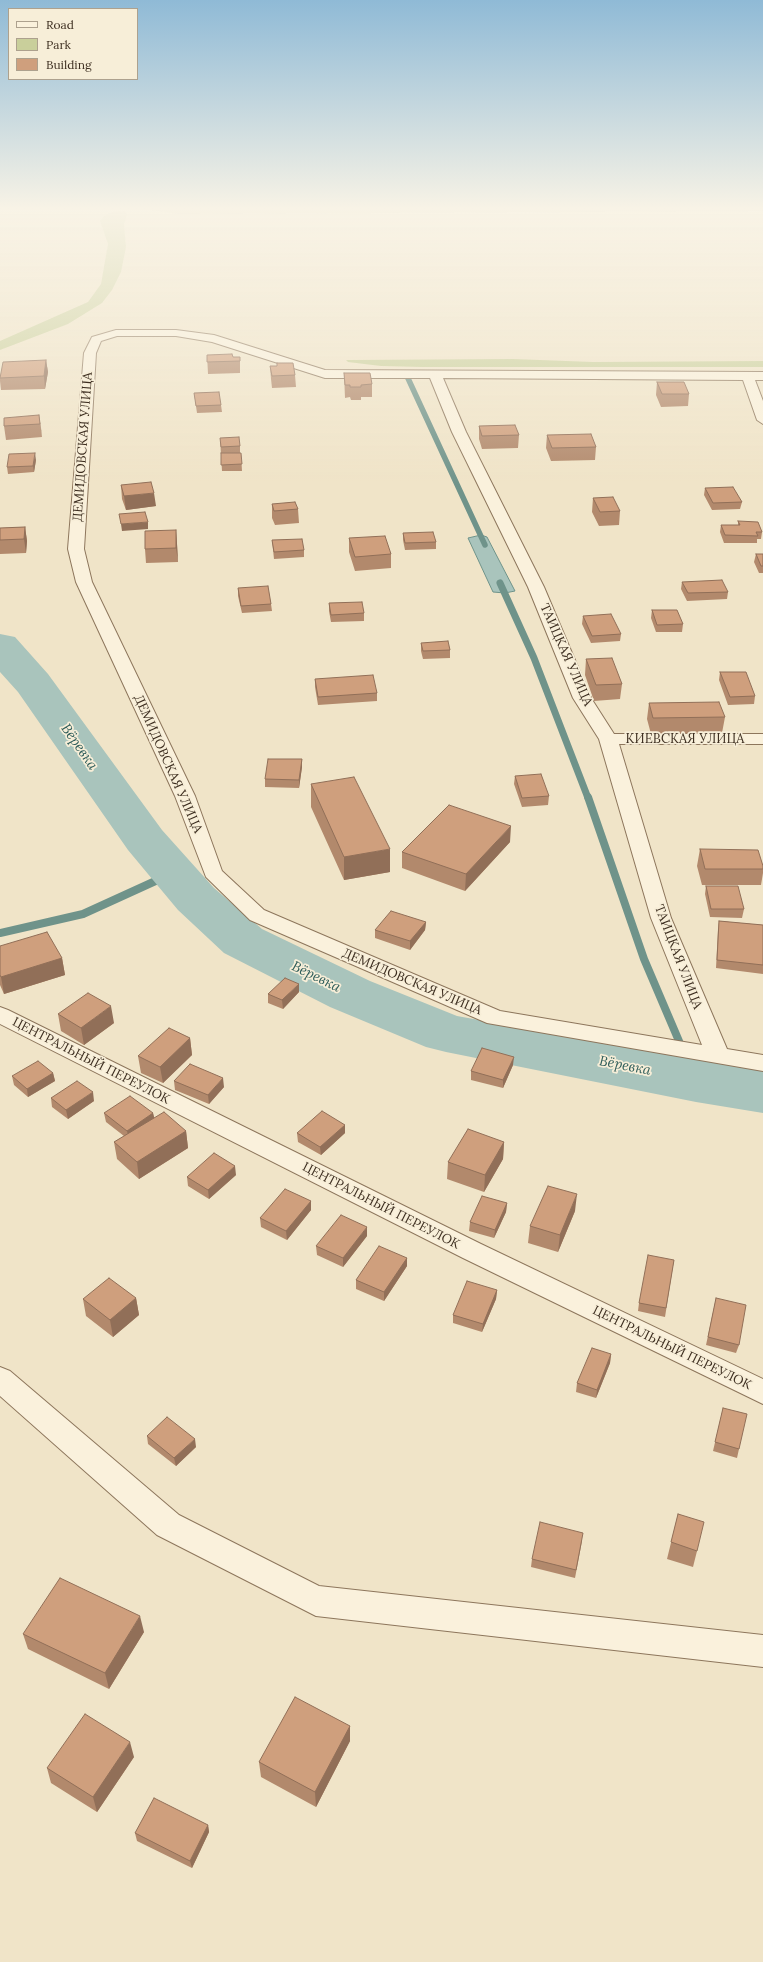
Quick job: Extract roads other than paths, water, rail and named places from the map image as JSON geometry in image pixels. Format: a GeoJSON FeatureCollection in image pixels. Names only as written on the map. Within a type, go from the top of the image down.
{"type":"FeatureCollection","features":[{"type":"Feature","properties":{"kind":"street","name":"ДЕМИДОВСКАЯ УЛИЦА"},"geometry":{"type":"LineString","coordinates":[[436,375],[325,374],[214,339],[176,333],[116,333],[96,339],[90,353],[76,549],[84,582],[185,796],[213,873],[257,915],[495,1018],[636,1043],[763,1063]]}},
{"type":"Feature","properties":{"kind":"street"},"geometry":{"type":"LineString","coordinates":[[436,375],[763,376]]}},
{"type":"Feature","properties":{"kind":"street","name":"ТАИЦКАЯ УЛИЦА"},"geometry":{"type":"LineString","coordinates":[[436,375],[459,432],[536,587],[582,698],[608,739],[662,918],[718,1055]]}},
{"type":"Feature","properties":{"kind":"street"},"geometry":{"type":"LineString","coordinates":[[748,376],[763,420]]}},
{"type":"Feature","properties":{"kind":"street","name":"КИЕВСКАЯ УЛИЦА"},"geometry":{"type":"LineString","coordinates":[[608,739],[763,739]]}},
{"type":"Feature","properties":{"kind":"street","name":"ЦЕНТРАЛЬНЫЙ ПЕРЕУЛОК"},"geometry":{"type":"LineString","coordinates":[[0,1015],[472,1251],[763,1392]]}},
{"type":"Feature","properties":{"kind":"street"},"geometry":{"type":"LineString","coordinates":[[0,1379],[168,1525],[316,1601],[763,1651]]}},
{"type":"Feature","properties":{"kind":"water"},"geometry":{"type":"Polygon","coordinates":[[[481,535],[487,537],[515,591],[505,593],[493,592],[468,538],[481,535]]]}},
{"type":"Feature","properties":{"kind":"waterway"},"geometry":{"type":"LineString","coordinates":[[406,374],[485,545]]}},
{"type":"Feature","properties":{"kind":"waterway"},"geometry":{"type":"LineString","coordinates":[[500,583],[534,658],[588,798]]}},
{"type":"Feature","properties":{"kind":"waterway","name":"Вёревка"},"geometry":{"type":"LineString","coordinates":[[0,646],[33,683],[145,840],[196,899],[243,941],[350,994],[446,1033],[696,1081],[763,1092]]}},
{"type":"Feature","properties":{"kind":"waterway"},"geometry":{"type":"LineString","coordinates":[[588,797],[644,959],[696,1081]]}},
{"type":"Feature","properties":{"kind":"waterway"},"geometry":{"type":"LineString","coordinates":[[0,933],[83,914],[173,873]]}}]}
